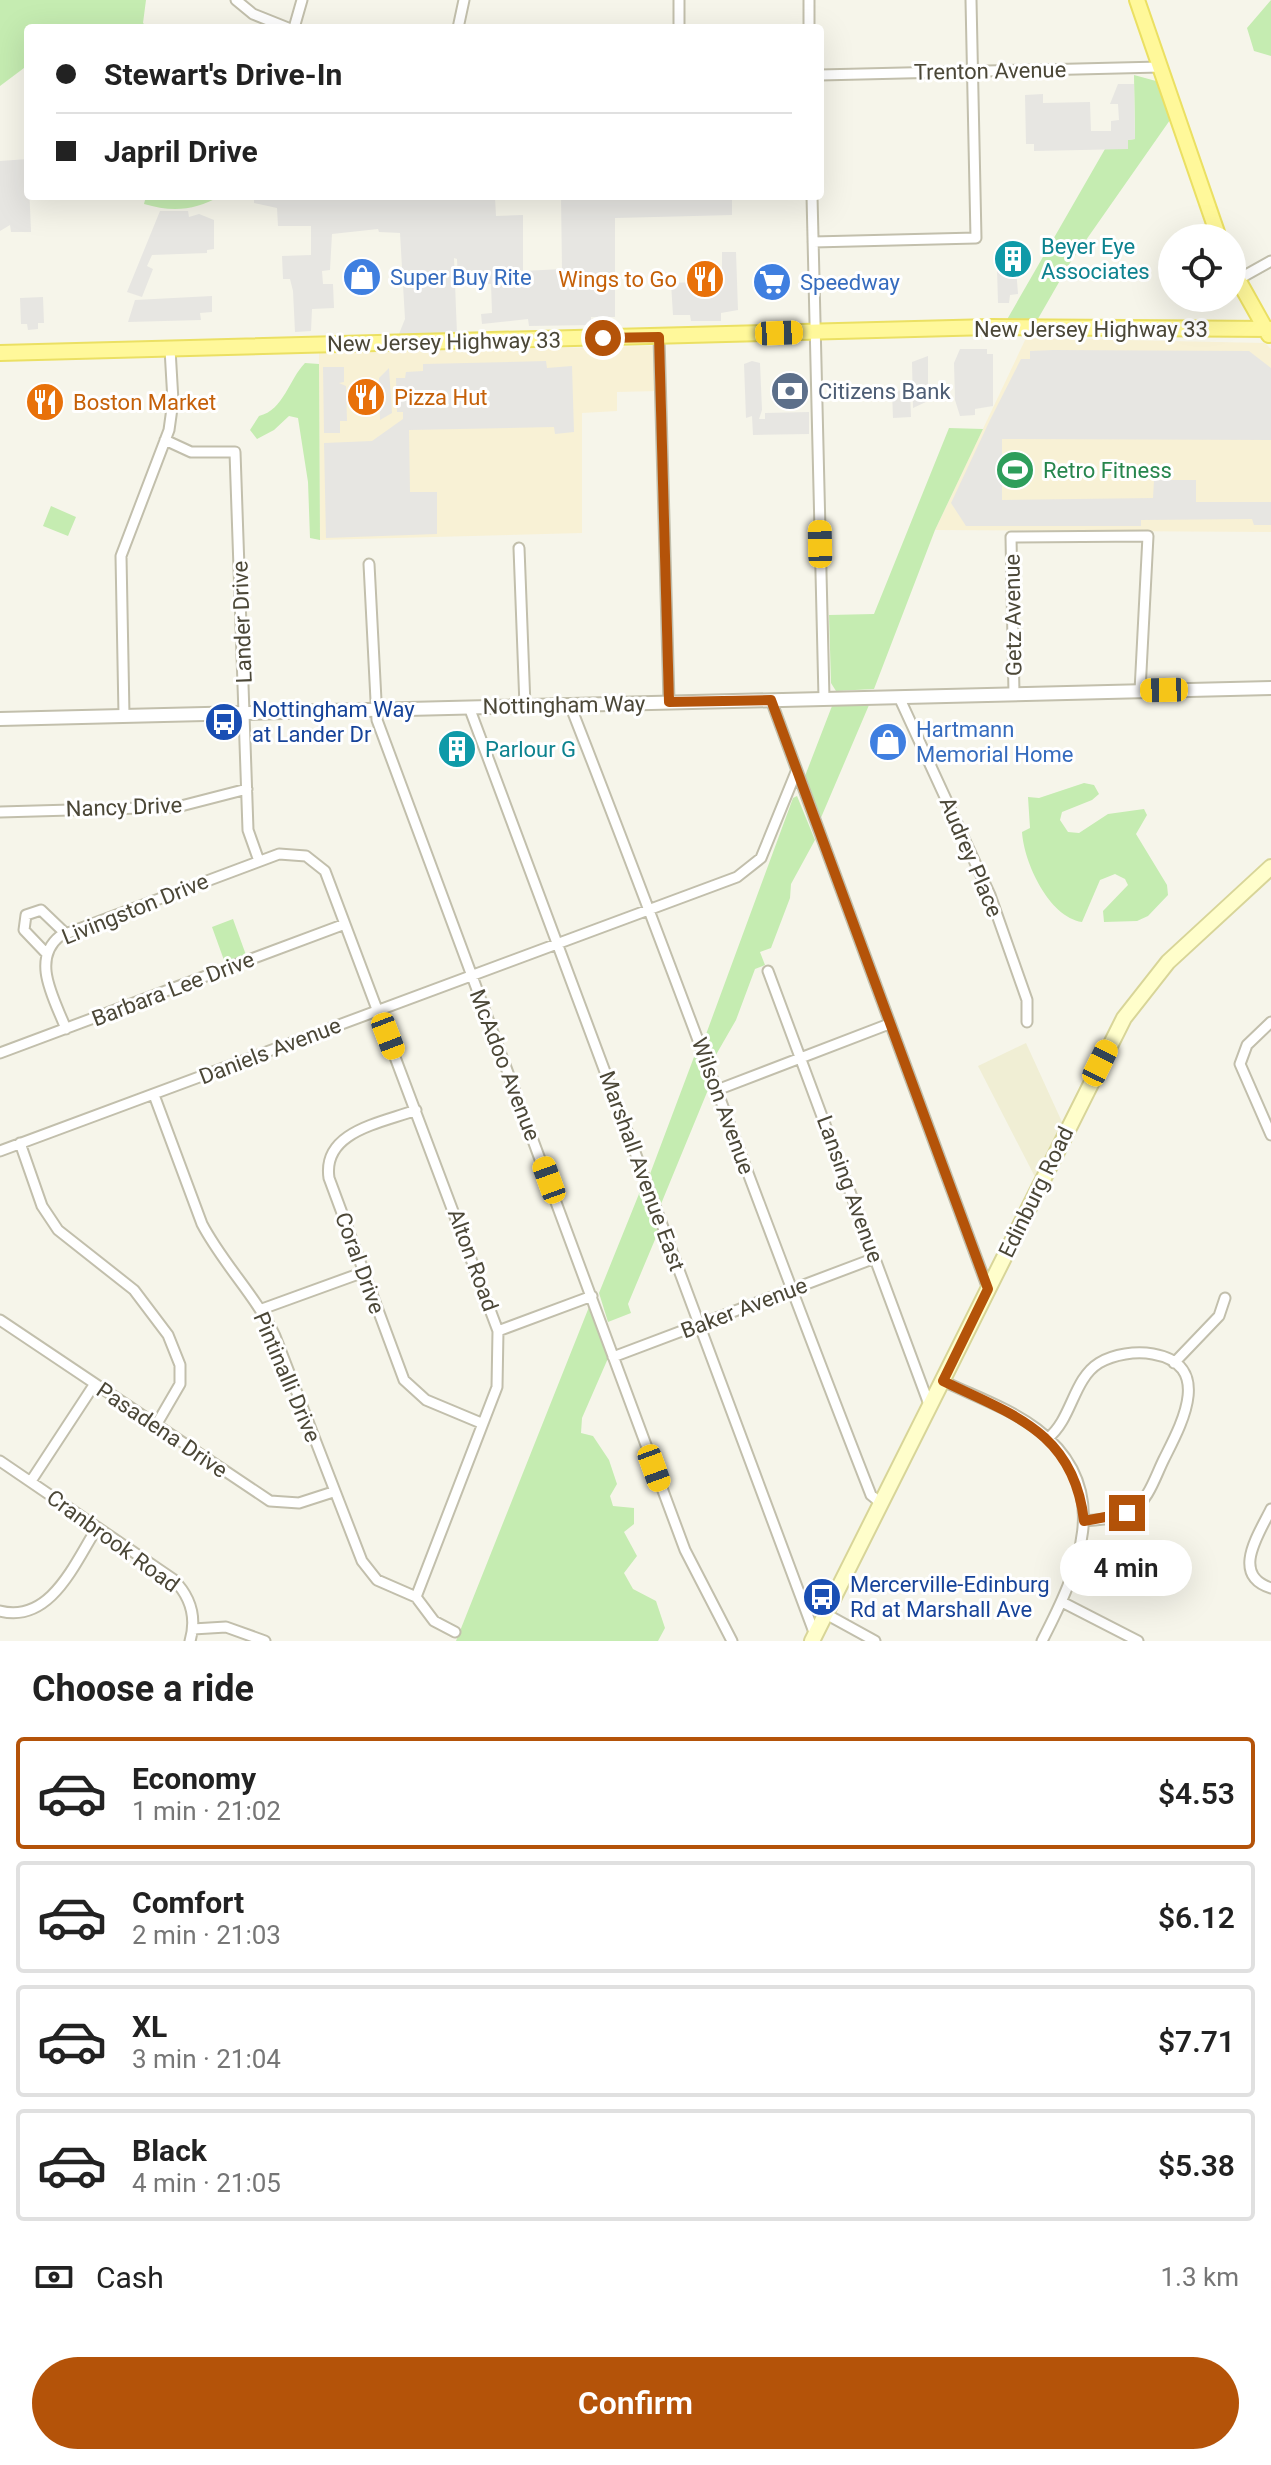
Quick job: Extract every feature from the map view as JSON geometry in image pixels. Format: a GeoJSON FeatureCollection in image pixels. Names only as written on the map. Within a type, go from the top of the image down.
{"type":"FeatureCollection","features":[{"type":"Feature","properties":{"kind":"main road"},"geometry":{"type":"LineString","coordinates":[[1137,0],[1214,224]]}},
{"type":"Feature","properties":{"kind":"main road"},"geometry":{"type":"LineString","coordinates":[[1246,294],[1269,332]]}},
{"type":"Feature","properties":{"kind":"main road","name":"New Jersey Highway 33"},"geometry":{"type":"LineString","coordinates":[[0,353],[991,327],[1269,332]]}},
{"type":"Feature","properties":{"kind":"main road","name":"Edinburg Road"},"geometry":{"type":"LineString","coordinates":[[814,1638],[1124,1018],[1168,962],[1271,867]]}},
{"type":"Feature","properties":{"kind":"street"},"geometry":{"type":"LineString","coordinates":[[236,0],[253,14],[278,24]]}},
{"type":"Feature","properties":{"kind":"street"},"geometry":{"type":"LineString","coordinates":[[295,24],[302,0]]}},
{"type":"Feature","properties":{"kind":"street"},"geometry":{"type":"LineString","coordinates":[[459,24],[464,0]]}},
{"type":"Feature","properties":{"kind":"street"},"geometry":{"type":"LineString","coordinates":[[679,0],[679,24]]}},
{"type":"Feature","properties":{"kind":"street"},"geometry":{"type":"LineString","coordinates":[[809,0],[809,24]]}},
{"type":"Feature","properties":{"kind":"street"},"geometry":{"type":"LineString","coordinates":[[813,242],[976,238],[971,0]]}},
{"type":"Feature","properties":{"kind":"street","name":"Trenton Avenue"},"geometry":{"type":"LineString","coordinates":[[824,75],[1160,67]]}},
{"type":"Feature","properties":{"kind":"street"},"geometry":{"type":"LineString","coordinates":[[812,200],[824,698]]}},
{"type":"Feature","properties":{"kind":"street"},"geometry":{"type":"LineString","coordinates":[[1246,270],[1271,261]]}},
{"type":"Feature","properties":{"kind":"street"},"geometry":{"type":"LineString","coordinates":[[659,337],[669,702]]}},
{"type":"Feature","properties":{"kind":"street"},"geometry":{"type":"LineString","coordinates":[[124,715],[121,556],[165,440],[173,401],[170,349]]}},
{"type":"Feature","properties":{"kind":"street","name":"Lander Drive"},"geometry":{"type":"LineString","coordinates":[[165,440],[191,452],[235,452],[248,830],[259,861]]}},
{"type":"Feature","properties":{"kind":"street","name":"Getz Avenue"},"geometry":{"type":"LineString","coordinates":[[1014,694],[1011,537],[1148,536],[1140,691]]}},
{"type":"Feature","properties":{"kind":"street"},"geometry":{"type":"LineString","coordinates":[[519,548],[525,706]]}},
{"type":"Feature","properties":{"kind":"street","name":"McAdoo Avenue"},"geometry":{"type":"LineString","coordinates":[[369,564],[374,709],[690,1563],[732,1641]]}},
{"type":"Feature","properties":{"kind":"street","name":"Nottingham Way"},"geometry":{"type":"LineString","coordinates":[[0,719],[1271,688]]}},
{"type":"Feature","properties":{"kind":"street","name":"Audrey Place"},"geometry":{"type":"LineString","coordinates":[[899,697],[990,895],[1027,1000],[1027,1022]]}},
{"type":"Feature","properties":{"kind":"street"},"geometry":{"type":"LineString","coordinates":[[771,700],[988,1289]]}},
{"type":"Feature","properties":{"kind":"street","name":"Wilson Avenue"},"geometry":{"type":"LineString","coordinates":[[570,705],[650,909],[790,1290],[871,1495],[882,1504]]}},
{"type":"Feature","properties":{"kind":"street","name":"Marshall Avenue East"},"geometry":{"type":"LineString","coordinates":[[469,707],[814,1638]]}},
{"type":"Feature","properties":{"kind":"street","name":"Daniels Avenue"},"geometry":{"type":"LineString","coordinates":[[0,1151],[737,877],[756,865],[796,772]]}},
{"type":"Feature","properties":{"kind":"street","name":"Nancy Drive"},"geometry":{"type":"LineString","coordinates":[[0,812],[177,807],[247,789]]}},
{"type":"Feature","properties":{"kind":"street","name":"Livingston Drive"},"geometry":{"type":"LineString","coordinates":[[66,1029],[47,977],[46,953],[53,941],[65,933],[259,861],[289,853],[314,860],[325,871],[345,924]]}},
{"type":"Feature","properties":{"kind":"street"},"geometry":{"type":"LineString","coordinates":[[46,953],[24,930],[26,915],[41,910],[65,933]]}},
{"type":"Feature","properties":{"kind":"street","name":"Alton Road"},"geometry":{"type":"LineString","coordinates":[[345,924],[498,1331],[497,1387],[416,1597]]}},
{"type":"Feature","properties":{"kind":"street","name":"Barbara Lee Drive"},"geometry":{"type":"LineString","coordinates":[[0,1053],[345,924]]}},
{"type":"Feature","properties":{"kind":"street","name":"Lansing Avenue"},"geometry":{"type":"LineString","coordinates":[[768,971],[930,1407]]}},
{"type":"Feature","properties":{"kind":"street"},"geometry":{"type":"LineString","coordinates":[[1271,1022],[1247,1045],[1240,1064],[1271,1135]]}},
{"type":"Feature","properties":{"kind":"street"},"geometry":{"type":"LineString","coordinates":[[717,1090],[889,1024]]}},
{"type":"Feature","properties":{"kind":"street","name":"Pintinalli Drive"},"geometry":{"type":"LineString","coordinates":[[154,1095],[202,1224],[213,1244],[262,1309],[287,1365],[358,1553],[377,1580],[416,1597]]}},
{"type":"Feature","properties":{"kind":"street","name":"Coral Drive"},"geometry":{"type":"LineString","coordinates":[[416,1110],[344,1138],[328,1160],[329,1178],[400,1370],[411,1388],[426,1400],[481,1423]]}},
{"type":"Feature","properties":{"kind":"street"},"geometry":{"type":"LineString","coordinates":[[20,1143],[42,1206],[58,1230],[134,1290],[158,1318],[178,1355],[180,1384],[155,1427]]}},
{"type":"Feature","properties":{"kind":"street","name":"Baker Avenue"},"geometry":{"type":"LineString","coordinates":[[613,1357],[875,1258]]}},
{"type":"Feature","properties":{"kind":"street"},"geometry":{"type":"LineString","coordinates":[[262,1309],[364,1272]]}},
{"type":"Feature","properties":{"kind":"street"},"geometry":{"type":"LineString","coordinates":[[498,1331],[592,1296]]}},
{"type":"Feature","properties":{"kind":"street"},"geometry":{"type":"LineString","coordinates":[[1174,1363],[1219,1316],[1225,1298]]}},
{"type":"Feature","properties":{"kind":"street","name":"Pasadena Drive"},"geometry":{"type":"LineString","coordinates":[[0,1320],[155,1427],[270,1501],[299,1503],[333,1492]]}},
{"type":"Feature","properties":{"kind":"street"},"geometry":{"type":"LineString","coordinates":[[1048,1438],[1061,1426],[1087,1374],[1101,1362],[1122,1355],[1148,1353],[1174,1363],[1188,1384],[1189,1403],[1147,1494],[1127,1513],[1084,1521]]}},
{"type":"Feature","properties":{"kind":"street"},"geometry":{"type":"LineString","coordinates":[[943,1381],[1022,1419],[1048,1438],[1073,1474],[1084,1521],[1078,1566],[1042,1641]]}},
{"type":"Feature","properties":{"kind":"street"},"geometry":{"type":"LineString","coordinates":[[31,1481],[94,1385]]}},
{"type":"Feature","properties":{"kind":"street","name":"Cranbrook Road"},"geometry":{"type":"LineString","coordinates":[[0,1461],[180,1586],[191,1605],[193,1629],[190,1641]]}},
{"type":"Feature","properties":{"kind":"street"},"geometry":{"type":"LineString","coordinates":[[1271,1509],[1251,1549],[1249,1564],[1254,1578],[1271,1588]]}},
{"type":"Feature","properties":{"kind":"street"},"geometry":{"type":"LineString","coordinates":[[0,1611],[27,1612],[45,1603],[97,1528]]}},
{"type":"Feature","properties":{"kind":"street"},"geometry":{"type":"LineString","coordinates":[[416,1597],[434,1621],[455,1632]]}},
{"type":"Feature","properties":{"kind":"street"},"geometry":{"type":"LineString","coordinates":[[1062,1602],[1138,1641]]}},
{"type":"Feature","properties":{"kind":"street"},"geometry":{"type":"LineString","coordinates":[[826,1614],[875,1641]]}},
{"type":"Feature","properties":{"kind":"street"},"geometry":{"type":"LineString","coordinates":[[193,1629],[226,1627],[265,1641]]}},
{"type":"Feature","properties":{"kind":"shaded area"},"geometry":{"type":"Polygon","coordinates":[[[1118,84],[1134,84],[1135,139],[1128,140],[1128,149],[1034,151],[1034,144],[1026,144],[1025,95],[1043,94],[1043,103],[1090,102],[1091,131],[1111,131],[1111,121],[1119,120],[1118,104],[1110,104],[1118,84]]]}},
{"type":"Feature","properties":{"kind":"shaded area"},"geometry":{"type":"Polygon","coordinates":[[[24,159],[24,200],[30,200],[31,232],[11,232],[10,225],[0,231],[0,161],[24,159]]]}},
{"type":"Feature","properties":{"kind":"shaded area"},"geometry":{"type":"Polygon","coordinates":[[[254,200],[495,200],[496,216],[523,215],[523,271],[562,269],[561,200],[732,200],[732,215],[615,218],[615,317],[591,317],[591,325],[529,326],[528,319],[482,324],[481,314],[492,313],[491,284],[458,285],[457,259],[454,258],[457,334],[399,334],[405,319],[400,233],[379,232],[378,229],[332,234],[330,270],[322,271],[323,284],[333,284],[334,308],[312,309],[311,331],[295,332],[293,291],[290,279],[283,279],[282,256],[311,255],[311,226],[278,226],[277,208],[254,203],[254,200]]]}},
{"type":"Feature","properties":{"kind":"shaded area"},"geometry":{"type":"Polygon","coordinates":[[[160,211],[188,211],[189,217],[199,214],[214,220],[214,249],[207,250],[207,253],[152,255],[147,266],[153,269],[142,297],[127,292],[160,211]]]}},
{"type":"Feature","properties":{"kind":"shaded area"},"geometry":{"type":"Polygon","coordinates":[[[722,252],[736,252],[738,310],[721,313],[721,321],[691,321],[690,315],[673,315],[671,283],[722,281],[722,252]]]}},
{"type":"Feature","properties":{"kind":"shaded area"},"geometry":{"type":"Polygon","coordinates":[[[997,268],[1016,268],[1018,294],[1010,295],[1009,303],[998,303],[997,268]]]}},
{"type":"Feature","properties":{"kind":"shaded area"},"geometry":{"type":"Polygon","coordinates":[[[212,296],[212,312],[200,313],[201,320],[128,322],[135,300],[212,296]]]}},
{"type":"Feature","properties":{"kind":"shaded area"},"geometry":{"type":"Polygon","coordinates":[[[43,297],[44,323],[38,323],[38,329],[28,330],[27,324],[21,324],[20,298],[43,297]]]}},
{"type":"Feature","properties":{"kind":"shaded area"},"geometry":{"type":"Polygon","coordinates":[[[1026,338],[1265,343],[1271,349],[1271,532],[935,530],[1026,338]]]}},
{"type":"Feature","properties":{"kind":"shaded area"},"geometry":{"type":"Polygon","coordinates":[[[656,347],[658,391],[617,392],[617,411],[582,413],[582,533],[320,540],[319,353],[656,347]]]}},
{"type":"Feature","properties":{"kind":"shaded area"},"geometry":{"type":"Polygon","coordinates":[[[960,349],[987,349],[987,354],[993,354],[993,406],[975,409],[975,415],[960,416],[955,400],[954,363],[960,349]]]}},
{"type":"Feature","properties":{"kind":"shaded area"},"geometry":{"type":"Polygon","coordinates":[[[1030,351],[1249,351],[1271,368],[1271,440],[1002,439],[1002,500],[1153,498],[1154,480],[1196,480],[1196,502],[1271,502],[1271,525],[1254,525],[1252,519],[1141,520],[1141,526],[966,526],[951,503],[990,420],[1021,359],[1030,359],[1030,351]]]}},
{"type":"Feature","properties":{"kind":"shaded area"},"geometry":{"type":"Polygon","coordinates":[[[928,356],[928,401],[913,408],[912,362],[928,356]]]}},
{"type":"Feature","properties":{"kind":"shaded area"},"geometry":{"type":"Polygon","coordinates":[[[546,361],[547,368],[572,366],[574,432],[555,434],[554,427],[409,430],[410,492],[437,492],[437,534],[326,538],[324,443],[372,441],[403,419],[403,412],[397,412],[396,378],[405,378],[406,372],[423,371],[423,364],[546,361]]]}},
{"type":"Feature","properties":{"kind":"shaded area"},"geometry":{"type":"Polygon","coordinates":[[[752,361],[760,363],[762,410],[759,419],[765,419],[765,413],[809,412],[809,434],[753,435],[752,416],[746,418],[744,364],[752,361]]]}},
{"type":"Feature","properties":{"kind":"shaded area"},"geometry":{"type":"Polygon","coordinates":[[[323,367],[344,367],[344,382],[339,383],[346,386],[347,421],[340,421],[340,433],[324,433],[323,367]]]}},
{"type":"Feature","properties":{"kind":"shaded area"},"geometry":{"type":"Polygon","coordinates":[[[389,368],[392,413],[380,420],[379,378],[389,368]]]}},
{"type":"Feature","properties":{"kind":"shaded area"},"geometry":{"type":"Polygon","coordinates":[[[910,390],[911,417],[893,418],[892,391],[910,390]]]}},
{"type":"Feature","properties":{"kind":"shaded area"},"geometry":{"type":"Polygon","coordinates":[[[1026,1043],[1062,1122],[1035,1177],[978,1066],[1026,1043]]]}},
{"type":"Feature","properties":{"kind":"green space"},"geometry":{"type":"Polygon","coordinates":[[[0,0],[146,0],[144,24],[24,24],[24,68],[0,86],[0,0]]]}},
{"type":"Feature","properties":{"kind":"green space"},"geometry":{"type":"Polygon","coordinates":[[[1271,0],[1271,56],[1254,51],[1247,28],[1271,0]]]}},
{"type":"Feature","properties":{"kind":"green space"},"geometry":{"type":"Polygon","coordinates":[[[1134,75],[1156,81],[1170,120],[1070,263],[1035,324],[1005,323],[1105,149],[1127,149],[1127,140],[1135,139],[1134,75]]]}},
{"type":"Feature","properties":{"kind":"green space"},"geometry":{"type":"Polygon","coordinates":[[[145,200],[212,200],[201,205],[173,209],[144,204],[145,200]]]}},
{"type":"Feature","properties":{"kind":"green space"},"geometry":{"type":"Polygon","coordinates":[[[305,363],[319,364],[320,540],[310,538],[308,482],[298,418],[289,416],[274,430],[257,439],[250,430],[259,416],[280,401],[305,363]]]}},
{"type":"Feature","properties":{"kind":"green space"},"geometry":{"type":"Polygon","coordinates":[[[949,428],[983,429],[935,530],[874,689],[836,691],[831,683],[829,615],[874,614],[949,428]]]}},
{"type":"Feature","properties":{"kind":"green space"},"geometry":{"type":"Polygon","coordinates":[[[51,506],[76,517],[68,536],[43,526],[51,506]]]}},
{"type":"Feature","properties":{"kind":"green space"},"geometry":{"type":"Polygon","coordinates":[[[869,705],[820,820],[805,776],[832,706],[869,705]]]}},
{"type":"Feature","properties":{"kind":"green space"},"geometry":{"type":"Polygon","coordinates":[[[1084,783],[1094,785],[1099,794],[1062,812],[1060,820],[1068,832],[1079,833],[1108,814],[1144,809],[1147,815],[1136,834],[1167,885],[1168,895],[1148,916],[1137,921],[1104,922],[1103,911],[1128,885],[1125,879],[1115,874],[1100,880],[1082,922],[1070,918],[1049,900],[1033,873],[1022,832],[1030,828],[1028,797],[1039,798],[1084,783]]]}},
{"type":"Feature","properties":{"kind":"green space"},"geometry":{"type":"Polygon","coordinates":[[[797,796],[815,840],[791,884],[790,898],[771,948],[760,952],[765,965],[755,969],[736,1020],[713,1060],[705,1037],[793,798],[797,796]]]}},
{"type":"Feature","properties":{"kind":"green space"},"geometry":{"type":"Polygon","coordinates":[[[233,919],[246,955],[225,963],[212,927],[233,919]]]}},
{"type":"Feature","properties":{"kind":"green space"},"geometry":{"type":"Polygon","coordinates":[[[697,1049],[710,1085],[661,1204],[650,1174],[697,1049]]]}},
{"type":"Feature","properties":{"kind":"green space"},"geometry":{"type":"Polygon","coordinates":[[[643,1184],[659,1230],[628,1304],[631,1313],[608,1322],[599,1293],[643,1184]]]}},
{"type":"Feature","properties":{"kind":"green space"},"geometry":{"type":"Polygon","coordinates":[[[589,1307],[609,1356],[582,1418],[581,1433],[593,1436],[609,1460],[617,1484],[610,1496],[613,1506],[634,1508],[634,1524],[624,1532],[637,1556],[624,1573],[633,1589],[656,1601],[665,1628],[658,1641],[456,1641],[589,1307]]]}},
{"type":"Feature","properties":{"kind":"place","name":"Beyer Eye Associates"},"geometry":{"type":"Point","coordinates":[1013,259]}},
{"type":"Feature","properties":{"kind":"place","name":"Super Buy Rite"},"geometry":{"type":"Point","coordinates":[362,277]}},
{"type":"Feature","properties":{"kind":"place","name":"Wings to Go"},"geometry":{"type":"Point","coordinates":[705,279]}},
{"type":"Feature","properties":{"kind":"place","name":"Speedway"},"geometry":{"type":"Point","coordinates":[772,282]}},
{"type":"Feature","properties":{"kind":"place","name":"Citizens Bank"},"geometry":{"type":"Point","coordinates":[790,391]}},
{"type":"Feature","properties":{"kind":"place","name":"Pizza Hut"},"geometry":{"type":"Point","coordinates":[366,397]}},
{"type":"Feature","properties":{"kind":"place","name":"Boston Market"},"geometry":{"type":"Point","coordinates":[45,402]}},
{"type":"Feature","properties":{"kind":"place","name":"Retro Fitness"},"geometry":{"type":"Point","coordinates":[1015,470]}},
{"type":"Feature","properties":{"kind":"place","name":"Nottingham Way at Lander Dr"},"geometry":{"type":"Point","coordinates":[224,722]}},
{"type":"Feature","properties":{"kind":"place","name":"Hartmann Memorial Home"},"geometry":{"type":"Point","coordinates":[888,742]}},
{"type":"Feature","properties":{"kind":"place","name":"Parlour G"},"geometry":{"type":"Point","coordinates":[457,749]}},
{"type":"Feature","properties":{"kind":"place","name":"Mercerville-Edinburg Rd at Marshall Ave"},"geometry":{"type":"Point","coordinates":[822,1597]}},
{"type":"Feature","properties":{"kind":"route"},"geometry":{"type":"LineString","coordinates":[[603,338],[659,337],[669,702],[771,700],[988,1289],[943,1381],[1022,1419],[1048,1438],[1073,1474],[1084,1521],[1127,1513]]}}]}
